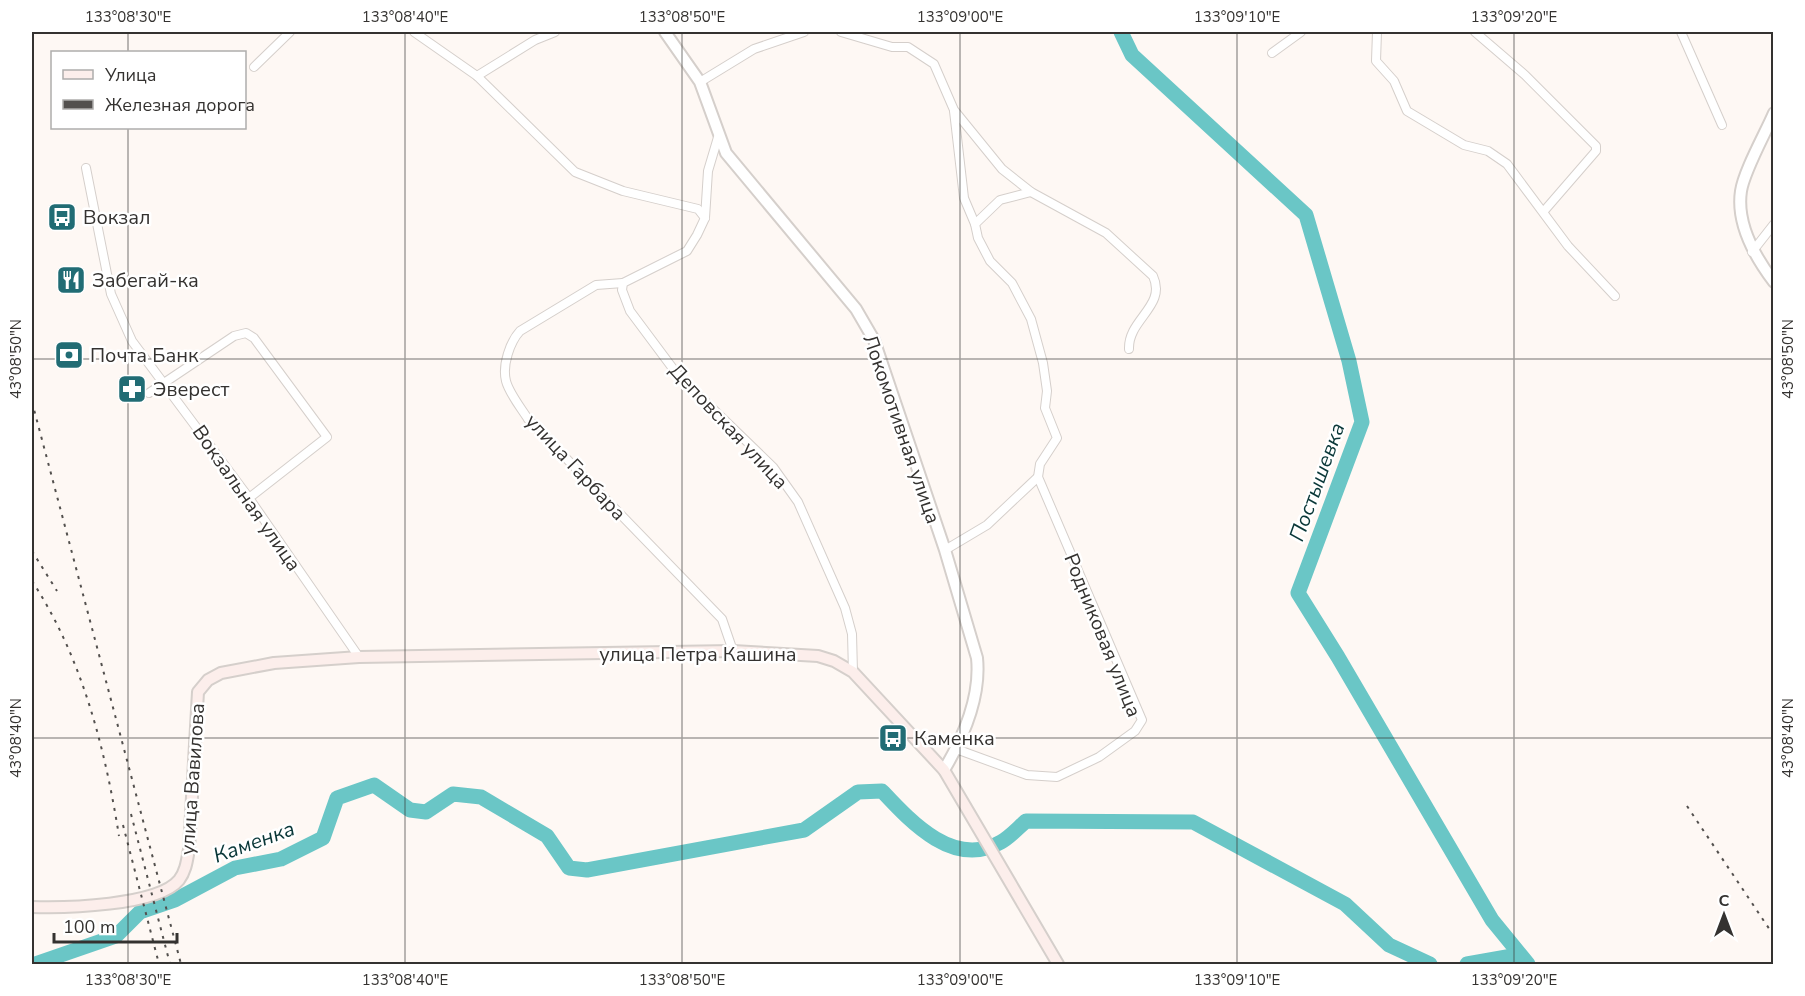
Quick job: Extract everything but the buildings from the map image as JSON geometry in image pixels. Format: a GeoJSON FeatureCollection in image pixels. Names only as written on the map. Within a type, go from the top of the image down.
{"type":"FeatureCollection","features":[{"type":"Feature","properties":{"kind":"main road","name":"улица Петра Кашина"},"geometry":{"type":"LineString","coordinates":[[359,657],[733,651],[818,656],[834,661],[853,672],[944,770],[1058,964]]}},
{"type":"Feature","properties":{"kind":"main road","name":"улица Вавилова"},"geometry":{"type":"LineString","coordinates":[[32,907],[67,908],[154,896],[180,878],[185,869],[189,849],[198,692],[208,680],[221,673],[274,663],[359,657]]}},
{"type":"Feature","properties":{"kind":"street"},"geometry":{"type":"LineString","coordinates":[[254,67],[290,32]]}},
{"type":"Feature","properties":{"kind":"street"},"geometry":{"type":"LineString","coordinates":[[414,32],[477,76],[575,172],[623,191],[698,209],[705,218]]}},
{"type":"Feature","properties":{"kind":"street"},"geometry":{"type":"LineString","coordinates":[[477,76],[535,40],[555,32]]}},
{"type":"Feature","properties":{"kind":"street","name":"Локомотивная улица"},"geometry":{"type":"LineString","coordinates":[[665,32],[700,82],[726,153],[856,309],[874,340],[945,550],[978,658],[979,677],[970,714],[956,749],[944,770]]}},
{"type":"Feature","properties":{"kind":"street"},"geometry":{"type":"LineString","coordinates":[[700,82],[754,49],[804,32]]}},
{"type":"Feature","properties":{"kind":"street"},"geometry":{"type":"LineString","coordinates":[[841,32],[892,47],[909,47],[934,64],[954,110],[1002,169],[1031,192],[1106,232],[1153,276],[1157,286],[1156,299],[1134,328],[1129,349]]}},
{"type":"Feature","properties":{"kind":"street"},"geometry":{"type":"LineString","coordinates":[[1272,52],[1301,32]]}},
{"type":"Feature","properties":{"kind":"street"},"geometry":{"type":"LineString","coordinates":[[1377,32],[1377,61],[1394,81],[1407,111],[1464,145],[1488,151],[1507,164],[1568,246],[1615,296]]}},
{"type":"Feature","properties":{"kind":"street"},"geometry":{"type":"LineString","coordinates":[[1475,32],[1525,75],[1596,146],[1596,151],[1544,211]]}},
{"type":"Feature","properties":{"kind":"street"},"geometry":{"type":"LineString","coordinates":[[1680,32],[1722,125]]}},
{"type":"Feature","properties":{"kind":"street"},"geometry":{"type":"LineString","coordinates":[[945,550],[987,525],[1038,477],[1040,464],[1057,438],[1045,408],[1047,391],[1043,363],[1031,319],[1012,283],[990,261],[978,238],[964,198],[954,110]]}},
{"type":"Feature","properties":{"kind":"street"},"geometry":{"type":"LineString","coordinates":[[1773,113],[1741,191],[1741,212],[1752,252],[1773,282]]}},
{"type":"Feature","properties":{"kind":"street"},"geometry":{"type":"LineString","coordinates":[[623,283],[687,251],[705,218],[708,171],[719,135]]}},
{"type":"Feature","properties":{"kind":"street","name":"Вокзальная улица"},"geometry":{"type":"LineString","coordinates":[[86,168],[111,294],[132,341],[249,498],[359,657]]}},
{"type":"Feature","properties":{"kind":"street"},"geometry":{"type":"LineString","coordinates":[[975,224],[990,207],[1000,200],[1031,192]]}},
{"type":"Feature","properties":{"kind":"street"},"geometry":{"type":"LineString","coordinates":[[1752,252],[1773,225]]}},
{"type":"Feature","properties":{"kind":"street","name":"улица Гарбара"},"geometry":{"type":"LineString","coordinates":[[623,283],[596,285],[520,331],[512,340],[508,352],[506,380],[528,419],[722,619],[733,651]]}},
{"type":"Feature","properties":{"kind":"street","name":"Деповская улица"},"geometry":{"type":"LineString","coordinates":[[623,283],[622,290],[630,311],[677,374],[773,467],[798,502],[845,608],[852,634],[853,672]]}},
{"type":"Feature","properties":{"kind":"street"},"geometry":{"type":"LineString","coordinates":[[149,393],[234,336],[246,333],[254,338],[327,437],[249,498]]}},
{"type":"Feature","properties":{"kind":"street","name":"Родниковая улица"},"geometry":{"type":"LineString","coordinates":[[956,749],[1026,775],[1057,777],[1099,757],[1135,731],[1142,720],[1038,477]]}},
{"type":"Feature","properties":{"kind":"waterway","name":"Постышевка"},"geometry":{"type":"LineString","coordinates":[[1121,32],[1132,55],[1306,215],[1349,361],[1362,422],[1298,593],[1492,920],[1528,964]]}},
{"type":"Feature","properties":{"kind":"waterway","name":"Каменка"},"geometry":{"type":"LineString","coordinates":[[35,964],[116,936],[140,912],[175,900],[235,868],[281,859],[323,838],[337,798],[374,785],[410,810],[426,812],[453,794],[481,797],[547,836],[569,868],[587,870],[804,830],[858,792],[882,791],[920,828],[950,846],[967,850],[984,849],[1001,842],[1026,821],[1193,822],[1345,904],[1389,945],[1430,964]]}},
{"type":"Feature","properties":{"kind":"waterway","name":"Каменка"},"geometry":{"type":"LineString","coordinates":[[1467,964],[1518,955]]}},
{"type":"Feature","properties":{"kind":"railway"},"geometry":{"type":"LineString","coordinates":[[32,402],[181,964]]}},
{"type":"Feature","properties":{"kind":"railway"},"geometry":{"type":"LineString","coordinates":[[32,551],[57,591]]}},
{"type":"Feature","properties":{"kind":"railway"},"geometry":{"type":"LineString","coordinates":[[32,581],[65,641],[89,704],[107,770],[119,836]]}},
{"type":"Feature","properties":{"kind":"railway"},"geometry":{"type":"LineString","coordinates":[[1687,806],[1774,936]]}},
{"type":"Feature","properties":{"kind":"railway"},"geometry":{"type":"LineString","coordinates":[[131,814],[170,964]]}},
{"type":"Feature","properties":{"kind":"railway"},"geometry":{"type":"LineString","coordinates":[[123,825],[159,964]]}},
{"type":"Feature","properties":{"kind":"place","name":"Вокзал"},"geometry":{"type":"Point","coordinates":[62,217]}},
{"type":"Feature","properties":{"kind":"place","name":"Забегай-ка"},"geometry":{"type":"Point","coordinates":[71,280]}},
{"type":"Feature","properties":{"kind":"place","name":"Почта Банк"},"geometry":{"type":"Point","coordinates":[69,355]}},
{"type":"Feature","properties":{"kind":"place","name":"Эверест"},"geometry":{"type":"Point","coordinates":[132,389]}},
{"type":"Feature","properties":{"kind":"place","name":"Каменка"},"geometry":{"type":"Point","coordinates":[893,738]}}]}
